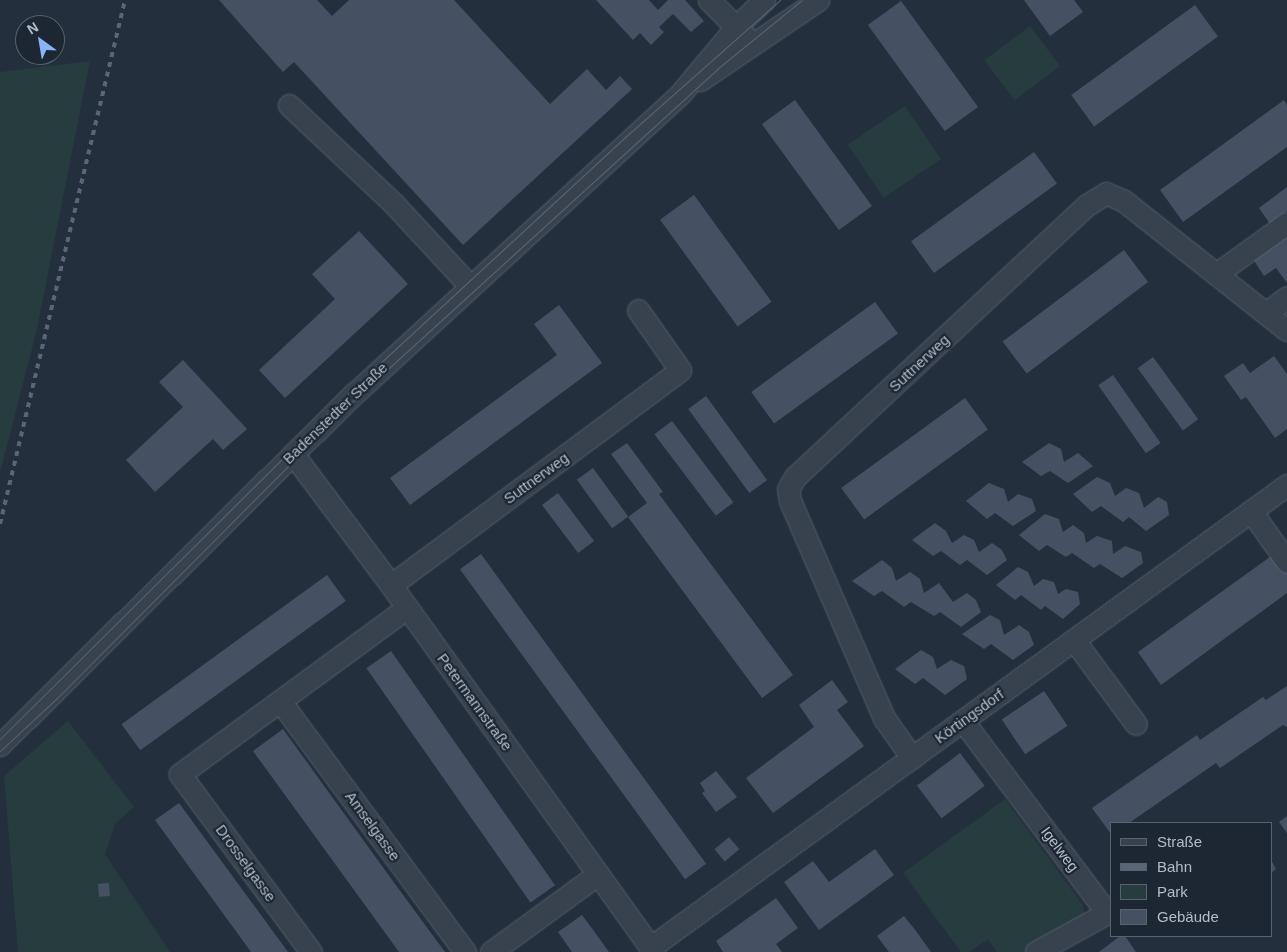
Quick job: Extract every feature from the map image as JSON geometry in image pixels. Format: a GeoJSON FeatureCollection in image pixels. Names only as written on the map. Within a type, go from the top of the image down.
{"type":"FeatureCollection","features":[{"type":"Feature","properties":{"kind":"street"},"geometry":{"type":"LineString","coordinates":[[709,0],[754,45]]}},
{"type":"Feature","properties":{"kind":"street","name":"Badenstedter Straße"},"geometry":{"type":"LineString","coordinates":[[0,745],[293,454],[470,286],[681,93],[736,27],[764,0]]}},
{"type":"Feature","properties":{"kind":"street","name":"Badenstedter Straße"},"geometry":{"type":"LineString","coordinates":[[681,93],[818,0]]}},
{"type":"Feature","properties":{"kind":"street"},"geometry":{"type":"LineString","coordinates":[[289,106],[394,204],[470,286]]}},
{"type":"Feature","properties":{"kind":"street","name":"Suttnerweg"},"geometry":{"type":"LineString","coordinates":[[912,758],[884,718],[790,501],[788,489],[795,477],[1087,205],[1106,193],[1124,201],[1287,330]]}},
{"type":"Feature","properties":{"kind":"street"},"geometry":{"type":"LineString","coordinates":[[1216,274],[1287,223]]}},
{"type":"Feature","properties":{"kind":"street"},"geometry":{"type":"LineString","coordinates":[[1266,313],[1287,297]]}},
{"type":"Feature","properties":{"kind":"street","name":"Suttnerweg"},"geometry":{"type":"LineString","coordinates":[[391,584],[680,370],[638,310]]}},
{"type":"Feature","properties":{"kind":"street","name":"Petermannstraße"},"geometry":{"type":"LineString","coordinates":[[293,454],[391,584],[653,950]]}},
{"type":"Feature","properties":{"kind":"street","name":"Körtingsdorf"},"geometry":{"type":"LineString","coordinates":[[653,950],[912,758],[1287,485]]}},
{"type":"Feature","properties":{"kind":"street"},"geometry":{"type":"LineString","coordinates":[[1251,511],[1287,562]]}},
{"type":"Feature","properties":{"kind":"street"},"geometry":{"type":"LineString","coordinates":[[280,700],[407,608]]}},
{"type":"Feature","properties":{"kind":"street"},"geometry":{"type":"LineString","coordinates":[[1074,640],[1136,724]]}},
{"type":"Feature","properties":{"kind":"street","name":"Drosselgasse"},"geometry":{"type":"LineString","coordinates":[[280,700],[180,774],[311,952]]}},
{"type":"Feature","properties":{"kind":"street","name":"Amselgasse"},"geometry":{"type":"LineString","coordinates":[[280,700],[465,952]]}},
{"type":"Feature","properties":{"kind":"street","name":"Igelweg"},"geometry":{"type":"LineString","coordinates":[[963,721],[1107,913],[1036,952]]}},
{"type":"Feature","properties":{"kind":"street"},"geometry":{"type":"LineString","coordinates":[[491,952],[598,874]]}},
{"type":"Feature","properties":{"kind":"green space"},"geometry":{"type":"Polygon","coordinates":[[[1030,26],[1060,66],[1015,100],[984,60],[1030,26]]]}},
{"type":"Feature","properties":{"kind":"green space"},"geometry":{"type":"Polygon","coordinates":[[[90,61],[37,329],[0,473],[0,72],[90,61]]]}},
{"type":"Feature","properties":{"kind":"green space"},"geometry":{"type":"Polygon","coordinates":[[[905,106],[941,159],[884,198],[848,145],[905,106]]]}},
{"type":"Feature","properties":{"kind":"green space"},"geometry":{"type":"Polygon","coordinates":[[[68,721],[134,807],[115,824],[105,854],[170,952],[18,952],[4,776],[68,721]]]}},
{"type":"Feature","properties":{"kind":"green space"},"geometry":{"type":"Polygon","coordinates":[[[1005,799],[1083,905],[1085,917],[1026,952],[997,952],[988,939],[969,952],[961,952],[903,873],[1005,799]]]}},
{"type":"Feature","properties":{"kind":"building"},"geometry":{"type":"Polygon","coordinates":[[[219,0],[317,0],[332,16],[349,0],[454,0],[550,104],[587,69],[606,90],[620,76],[632,89],[463,245],[294,62],[283,72],[219,0]]]}},
{"type":"Feature","properties":{"kind":"building"},"geometry":{"type":"Polygon","coordinates":[[[596,0],[649,0],[658,10],[668,0],[685,0],[704,21],[691,32],[673,14],[659,27],[664,32],[651,45],[640,33],[633,40],[596,0]]]}},
{"type":"Feature","properties":{"kind":"building"},"geometry":{"type":"Polygon","coordinates":[[[1024,0],[1074,0],[1083,12],[1050,36],[1024,0]]]}},
{"type":"Feature","properties":{"kind":"building"},"geometry":{"type":"Polygon","coordinates":[[[901,1],[978,107],[945,131],[868,25],[901,1]]]}},
{"type":"Feature","properties":{"kind":"building"},"geometry":{"type":"Polygon","coordinates":[[[1195,5],[1218,37],[1094,126],[1071,95],[1195,5]]]}},
{"type":"Feature","properties":{"kind":"building"},"geometry":{"type":"Polygon","coordinates":[[[795,100],[872,206],[839,230],[762,124],[795,100]]]}},
{"type":"Feature","properties":{"kind":"building"},"geometry":{"type":"Polygon","coordinates":[[[1284,100],[1287,105],[1287,147],[1183,222],[1160,190],[1284,100]]]}},
{"type":"Feature","properties":{"kind":"building"},"geometry":{"type":"Polygon","coordinates":[[[1034,152],[1057,184],[934,273],[911,241],[1034,152]]]}},
{"type":"Feature","properties":{"kind":"building"},"geometry":{"type":"Polygon","coordinates":[[[1287,187],[1287,211],[1270,224],[1259,208],[1287,187]]]}},
{"type":"Feature","properties":{"kind":"building"},"geometry":{"type":"Polygon","coordinates":[[[694,195],[772,302],[738,326],[660,220],[694,195]]]}},
{"type":"Feature","properties":{"kind":"building"},"geometry":{"type":"Polygon","coordinates":[[[359,231],[408,284],[285,398],[259,370],[335,299],[312,274],[359,231]]]}},
{"type":"Feature","properties":{"kind":"building"},"geometry":{"type":"Polygon","coordinates":[[[1287,235],[1287,283],[1276,268],[1264,276],[1253,259],[1287,235]]]}},
{"type":"Feature","properties":{"kind":"building"},"geometry":{"type":"Polygon","coordinates":[[[1124,250],[1148,282],[1027,373],[1003,341],[1124,250]]]}},
{"type":"Feature","properties":{"kind":"building"},"geometry":{"type":"Polygon","coordinates":[[[875,302],[898,334],[774,423],[751,392],[875,302]]]}},
{"type":"Feature","properties":{"kind":"building"},"geometry":{"type":"Polygon","coordinates":[[[559,305],[602,363],[410,505],[390,478],[557,355],[534,324],[559,305]]]}},
{"type":"Feature","properties":{"kind":"building"},"geometry":{"type":"Polygon","coordinates":[[[1274,356],[1287,374],[1287,429],[1275,438],[1246,397],[1241,400],[1224,376],[1243,363],[1250,373],[1274,356]]]}},
{"type":"Feature","properties":{"kind":"building"},"geometry":{"type":"Polygon","coordinates":[[[1153,357],[1198,419],[1183,430],[1138,368],[1153,357]]]}},
{"type":"Feature","properties":{"kind":"building"},"geometry":{"type":"Polygon","coordinates":[[[183,360],[247,429],[223,450],[213,439],[155,492],[126,460],[183,407],[159,382],[183,360]]]}},
{"type":"Feature","properties":{"kind":"building"},"geometry":{"type":"Polygon","coordinates":[[[1113,375],[1161,443],[1146,453],[1098,385],[1113,375]]]}},
{"type":"Feature","properties":{"kind":"building"},"geometry":{"type":"Polygon","coordinates":[[[706,396],[767,480],[749,493],[688,409],[706,396]]]}},
{"type":"Feature","properties":{"kind":"building"},"geometry":{"type":"Polygon","coordinates":[[[965,398],[988,430],[864,519],[841,488],[965,398]]]}},
{"type":"Feature","properties":{"kind":"building"},"geometry":{"type":"Polygon","coordinates":[[[672,421],[733,502],[716,516],[654,434],[672,421]]]}},
{"type":"Feature","properties":{"kind":"building"},"geometry":{"type":"Polygon","coordinates":[[[627,443],[663,492],[659,494],[793,675],[762,698],[628,517],[647,503],[611,454],[627,443]]]}},
{"type":"Feature","properties":{"kind":"building"},"geometry":{"type":"Polygon","coordinates":[[[1049,443],[1061,449],[1064,462],[1078,453],[1093,466],[1068,483],[1050,471],[1041,476],[1022,462],[1049,443]]]}},
{"type":"Feature","properties":{"kind":"building"},"geometry":{"type":"Polygon","coordinates":[[[593,468],[628,517],[612,528],[577,480],[593,468]]]}},
{"type":"Feature","properties":{"kind":"building"},"geometry":{"type":"Polygon","coordinates":[[[1097,477],[1110,483],[1115,496],[1126,488],[1139,493],[1144,508],[1158,497],[1167,502],[1169,515],[1146,531],[1129,517],[1123,522],[1101,506],[1092,512],[1073,494],[1097,477]]]}},
{"type":"Feature","properties":{"kind":"building"},"geometry":{"type":"Polygon","coordinates":[[[989,483],[1004,489],[1008,502],[1018,494],[1032,499],[1036,511],[1013,526],[995,513],[987,519],[966,501],[989,483]]]}},
{"type":"Feature","properties":{"kind":"building"},"geometry":{"type":"Polygon","coordinates":[[[558,493],[594,541],[578,553],[542,505],[558,493]]]}},
{"type":"Feature","properties":{"kind":"building"},"geometry":{"type":"Polygon","coordinates":[[[1045,514],[1059,519],[1063,532],[1073,525],[1084,533],[1086,543],[1097,536],[1112,541],[1113,554],[1125,546],[1141,552],[1143,563],[1122,578],[1100,564],[1094,568],[1072,553],[1066,557],[1047,545],[1039,551],[1019,535],[1045,514]]]}},
{"type":"Feature","properties":{"kind":"building"},"geometry":{"type":"Polygon","coordinates":[[[935,523],[946,531],[952,543],[964,535],[974,540],[979,552],[992,543],[1002,550],[1007,560],[987,575],[967,560],[960,565],[941,551],[933,556],[912,540],[935,523]]]}},
{"type":"Feature","properties":{"kind":"building"},"geometry":{"type":"Polygon","coordinates":[[[481,554],[706,864],[685,879],[460,569],[481,554]]]}},
{"type":"Feature","properties":{"kind":"building"},"geometry":{"type":"Polygon","coordinates":[[[1274,554],[1287,572],[1287,593],[1161,685],[1138,652],[1274,554]]]}},
{"type":"Feature","properties":{"kind":"building"},"geometry":{"type":"Polygon","coordinates":[[[882,560],[892,568],[896,581],[910,572],[920,579],[924,593],[939,583],[953,602],[967,593],[976,600],[981,612],[961,627],[940,612],[934,616],[911,602],[904,607],[882,591],[874,596],[852,581],[882,560]]]}},
{"type":"Feature","properties":{"kind":"building"},"geometry":{"type":"Polygon","coordinates":[[[1018,567],[1028,572],[1034,586],[1043,579],[1054,582],[1058,594],[1066,589],[1078,592],[1080,604],[1063,619],[1045,606],[1041,610],[1021,595],[1015,600],[996,585],[1018,567]]]}},
{"type":"Feature","properties":{"kind":"building"},"geometry":{"type":"Polygon","coordinates":[[[327,575],[346,601],[140,750],[122,724],[327,575]]]}},
{"type":"Feature","properties":{"kind":"building"},"geometry":{"type":"Polygon","coordinates":[[[990,615],[1000,620],[1004,635],[1019,625],[1029,632],[1034,645],[1013,660],[991,644],[984,649],[962,634],[990,615]]]}},
{"type":"Feature","properties":{"kind":"building"},"geometry":{"type":"Polygon","coordinates":[[[921,650],[933,657],[937,669],[951,660],[964,666],[967,679],[945,695],[923,678],[915,684],[895,669],[921,650]]]}},
{"type":"Feature","properties":{"kind":"building"},"geometry":{"type":"Polygon","coordinates":[[[391,651],[555,885],[530,902],[366,668],[391,651]]]}},
{"type":"Feature","properties":{"kind":"building"},"geometry":{"type":"Polygon","coordinates":[[[832,680],[848,702],[837,710],[864,746],[773,813],[746,778],[814,727],[799,705],[832,680]]]}},
{"type":"Feature","properties":{"kind":"building"},"geometry":{"type":"Polygon","coordinates":[[[1287,686],[1287,727],[1283,725],[1220,768],[1216,763],[1130,822],[1110,822],[1110,833],[1092,808],[1197,735],[1200,740],[1263,697],[1266,700],[1287,686]]]}},
{"type":"Feature","properties":{"kind":"building"},"geometry":{"type":"Polygon","coordinates":[[[1044,691],[1067,726],[1025,754],[1002,720],[1044,691]]]}},
{"type":"Feature","properties":{"kind":"building"},"geometry":{"type":"Polygon","coordinates":[[[283,729],[445,952],[399,952],[253,751],[283,729]]]}},
{"type":"Feature","properties":{"kind":"building"},"geometry":{"type":"Polygon","coordinates":[[[960,753],[985,786],[942,818],[917,785],[960,753]]]}},
{"type":"Feature","properties":{"kind":"building"},"geometry":{"type":"Polygon","coordinates":[[[716,771],[737,797],[716,812],[702,793],[705,791],[700,783],[716,771]]]}},
{"type":"Feature","properties":{"kind":"building"},"geometry":{"type":"Polygon","coordinates":[[[179,803],[288,952],[251,952],[155,820],[179,803]]]}},
{"type":"Feature","properties":{"kind":"building"},"geometry":{"type":"Polygon","coordinates":[[[1287,816],[1287,833],[1279,822],[1287,816]]]}},
{"type":"Feature","properties":{"kind":"building"},"geometry":{"type":"Polygon","coordinates":[[[729,837],[739,849],[725,861],[714,849],[729,837]]]}},
{"type":"Feature","properties":{"kind":"building"},"geometry":{"type":"Polygon","coordinates":[[[875,849],[894,875],[819,930],[784,882],[813,861],[829,882],[875,849]]]}},
{"type":"Feature","properties":{"kind":"building"},"geometry":{"type":"Polygon","coordinates":[[[1272,862],[1276,869],[1272,872],[1272,862]]]}},
{"type":"Feature","properties":{"kind":"building"},"geometry":{"type":"Polygon","coordinates":[[[109,883],[110,896],[99,897],[98,884],[109,883]]]}},
{"type":"Feature","properties":{"kind":"building"},"geometry":{"type":"Polygon","coordinates":[[[776,898],[798,928],[776,944],[782,952],[723,952],[716,941],[776,898]]]}},
{"type":"Feature","properties":{"kind":"building"},"geometry":{"type":"Polygon","coordinates":[[[582,915],[609,952],[572,952],[558,932],[582,915]]]}},
{"type":"Feature","properties":{"kind":"building"},"geometry":{"type":"Polygon","coordinates":[[[904,916],[931,952],[889,952],[877,936],[904,916]]]}},
{"type":"Feature","properties":{"kind":"building"},"geometry":{"type":"Polygon","coordinates":[[[1119,937],[1126,937],[1136,952],[1099,952],[1119,937]]]}},
{"type":"Feature","properties":{"kind":"tram line"},"geometry":{"type":"LineString","coordinates":[[0,739],[351,390],[632,131],[780,0]]}},
{"type":"Feature","properties":{"kind":"tram line"},"geometry":{"type":"LineString","coordinates":[[0,751],[57,698],[357,397],[717,69],[802,0]]}},
{"type":"Feature","properties":{"kind":"railway"},"geometry":{"type":"LineString","coordinates":[[0,524],[125,0]]}}]}
